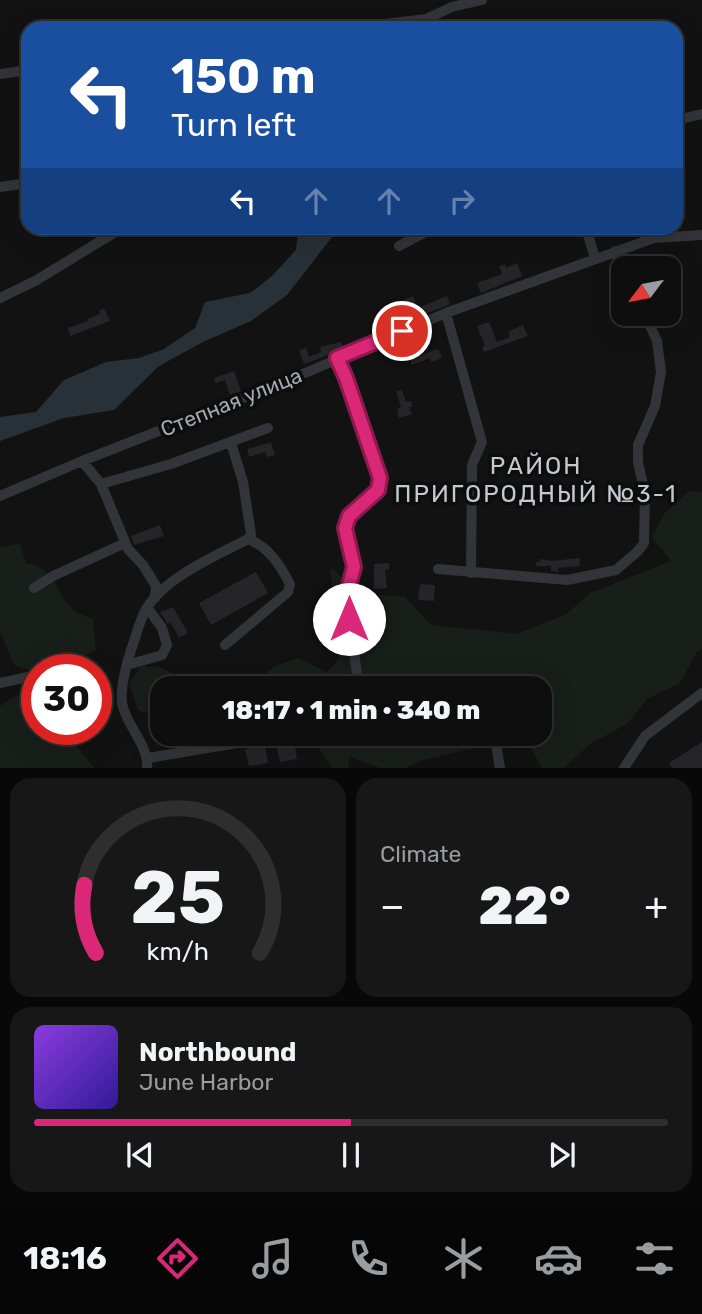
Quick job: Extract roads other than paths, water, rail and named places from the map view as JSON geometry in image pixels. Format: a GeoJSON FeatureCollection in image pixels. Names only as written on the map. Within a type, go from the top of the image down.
{"type":"FeatureCollection","features":[{"type":"Feature","properties":{"kind":"street"},"geometry":{"type":"LineString","coordinates":[[423,21],[453,7],[482,0]]}},
{"type":"Feature","properties":{"kind":"street"},"geometry":{"type":"LineString","coordinates":[[410,21],[426,19]]}},
{"type":"Feature","properties":{"kind":"street"},"geometry":{"type":"LineString","coordinates":[[0,74],[21,71]]}},
{"type":"Feature","properties":{"kind":"street"},"geometry":{"type":"LineString","coordinates":[[683,118],[702,114]]}},
{"type":"Feature","properties":{"kind":"street"},"geometry":{"type":"LineString","coordinates":[[0,187],[21,184]]}},
{"type":"Feature","properties":{"kind":"street"},"geometry":{"type":"LineString","coordinates":[[0,298],[54,271],[111,235]]}},
{"type":"Feature","properties":{"kind":"street"},"geometry":{"type":"LineString","coordinates":[[398,246],[419,235]]}},
{"type":"Feature","properties":{"kind":"street"},"geometry":{"type":"LineString","coordinates":[[588,235],[595,258]]}},
{"type":"Feature","properties":{"kind":"street","name":"Степная улица"},"geometry":{"type":"LineString","coordinates":[[0,496],[284,382],[446,313],[654,238],[702,235]]}},
{"type":"Feature","properties":{"kind":"street"},"geometry":{"type":"LineString","coordinates":[[615,251],[617,256]]}},
{"type":"Feature","properties":{"kind":"street"},"geometry":{"type":"LineString","coordinates":[[446,313],[482,442],[472,466],[471,573]]}},
{"type":"Feature","properties":{"kind":"street"},"geometry":{"type":"LineString","coordinates":[[438,569],[567,580],[616,570],[625,565],[644,543],[645,492],[638,463],[638,446],[655,407],[661,372],[657,341],[650,326]]}},
{"type":"Feature","properties":{"kind":"street"},"geometry":{"type":"LineString","coordinates":[[337,358],[380,478],[378,490],[349,516],[345,528],[354,567],[346,597],[357,676]]}},
{"type":"Feature","properties":{"kind":"street"},"geometry":{"type":"LineString","coordinates":[[101,484],[231,443],[268,428]]}},
{"type":"Feature","properties":{"kind":"street"},"geometry":{"type":"LineString","coordinates":[[231,443],[249,510],[251,534],[248,539],[195,567],[147,607],[127,665],[121,699],[125,716],[147,763],[233,746]]}},
{"type":"Feature","properties":{"kind":"street"},"geometry":{"type":"LineString","coordinates":[[82,461],[101,484],[125,543],[144,565],[156,586],[155,598]]}},
{"type":"Feature","properties":{"kind":"street"},"geometry":{"type":"LineString","coordinates":[[225,645],[288,592],[290,584],[277,561],[266,549],[248,539]]}},
{"type":"Feature","properties":{"kind":"street"},"geometry":{"type":"LineString","coordinates":[[34,589],[53,576],[125,543]]}},
{"type":"Feature","properties":{"kind":"street"},"geometry":{"type":"LineString","coordinates":[[127,665],[162,655],[167,645],[162,628],[147,607]]}},
{"type":"Feature","properties":{"kind":"street"},"geometry":{"type":"LineString","coordinates":[[0,683],[21,678]]}},
{"type":"Feature","properties":{"kind":"street"},"geometry":{"type":"LineString","coordinates":[[624,768],[645,736],[702,693]]}},
{"type":"Feature","properties":{"kind":"street"},"geometry":{"type":"LineString","coordinates":[[496,746],[500,768]]}},
{"type":"Feature","properties":{"kind":"district","name":"РАЙОН ПРИГОРОДНЫЙ №3-1"},"geometry":{"type":"Point","coordinates":[536,480]}}]}
